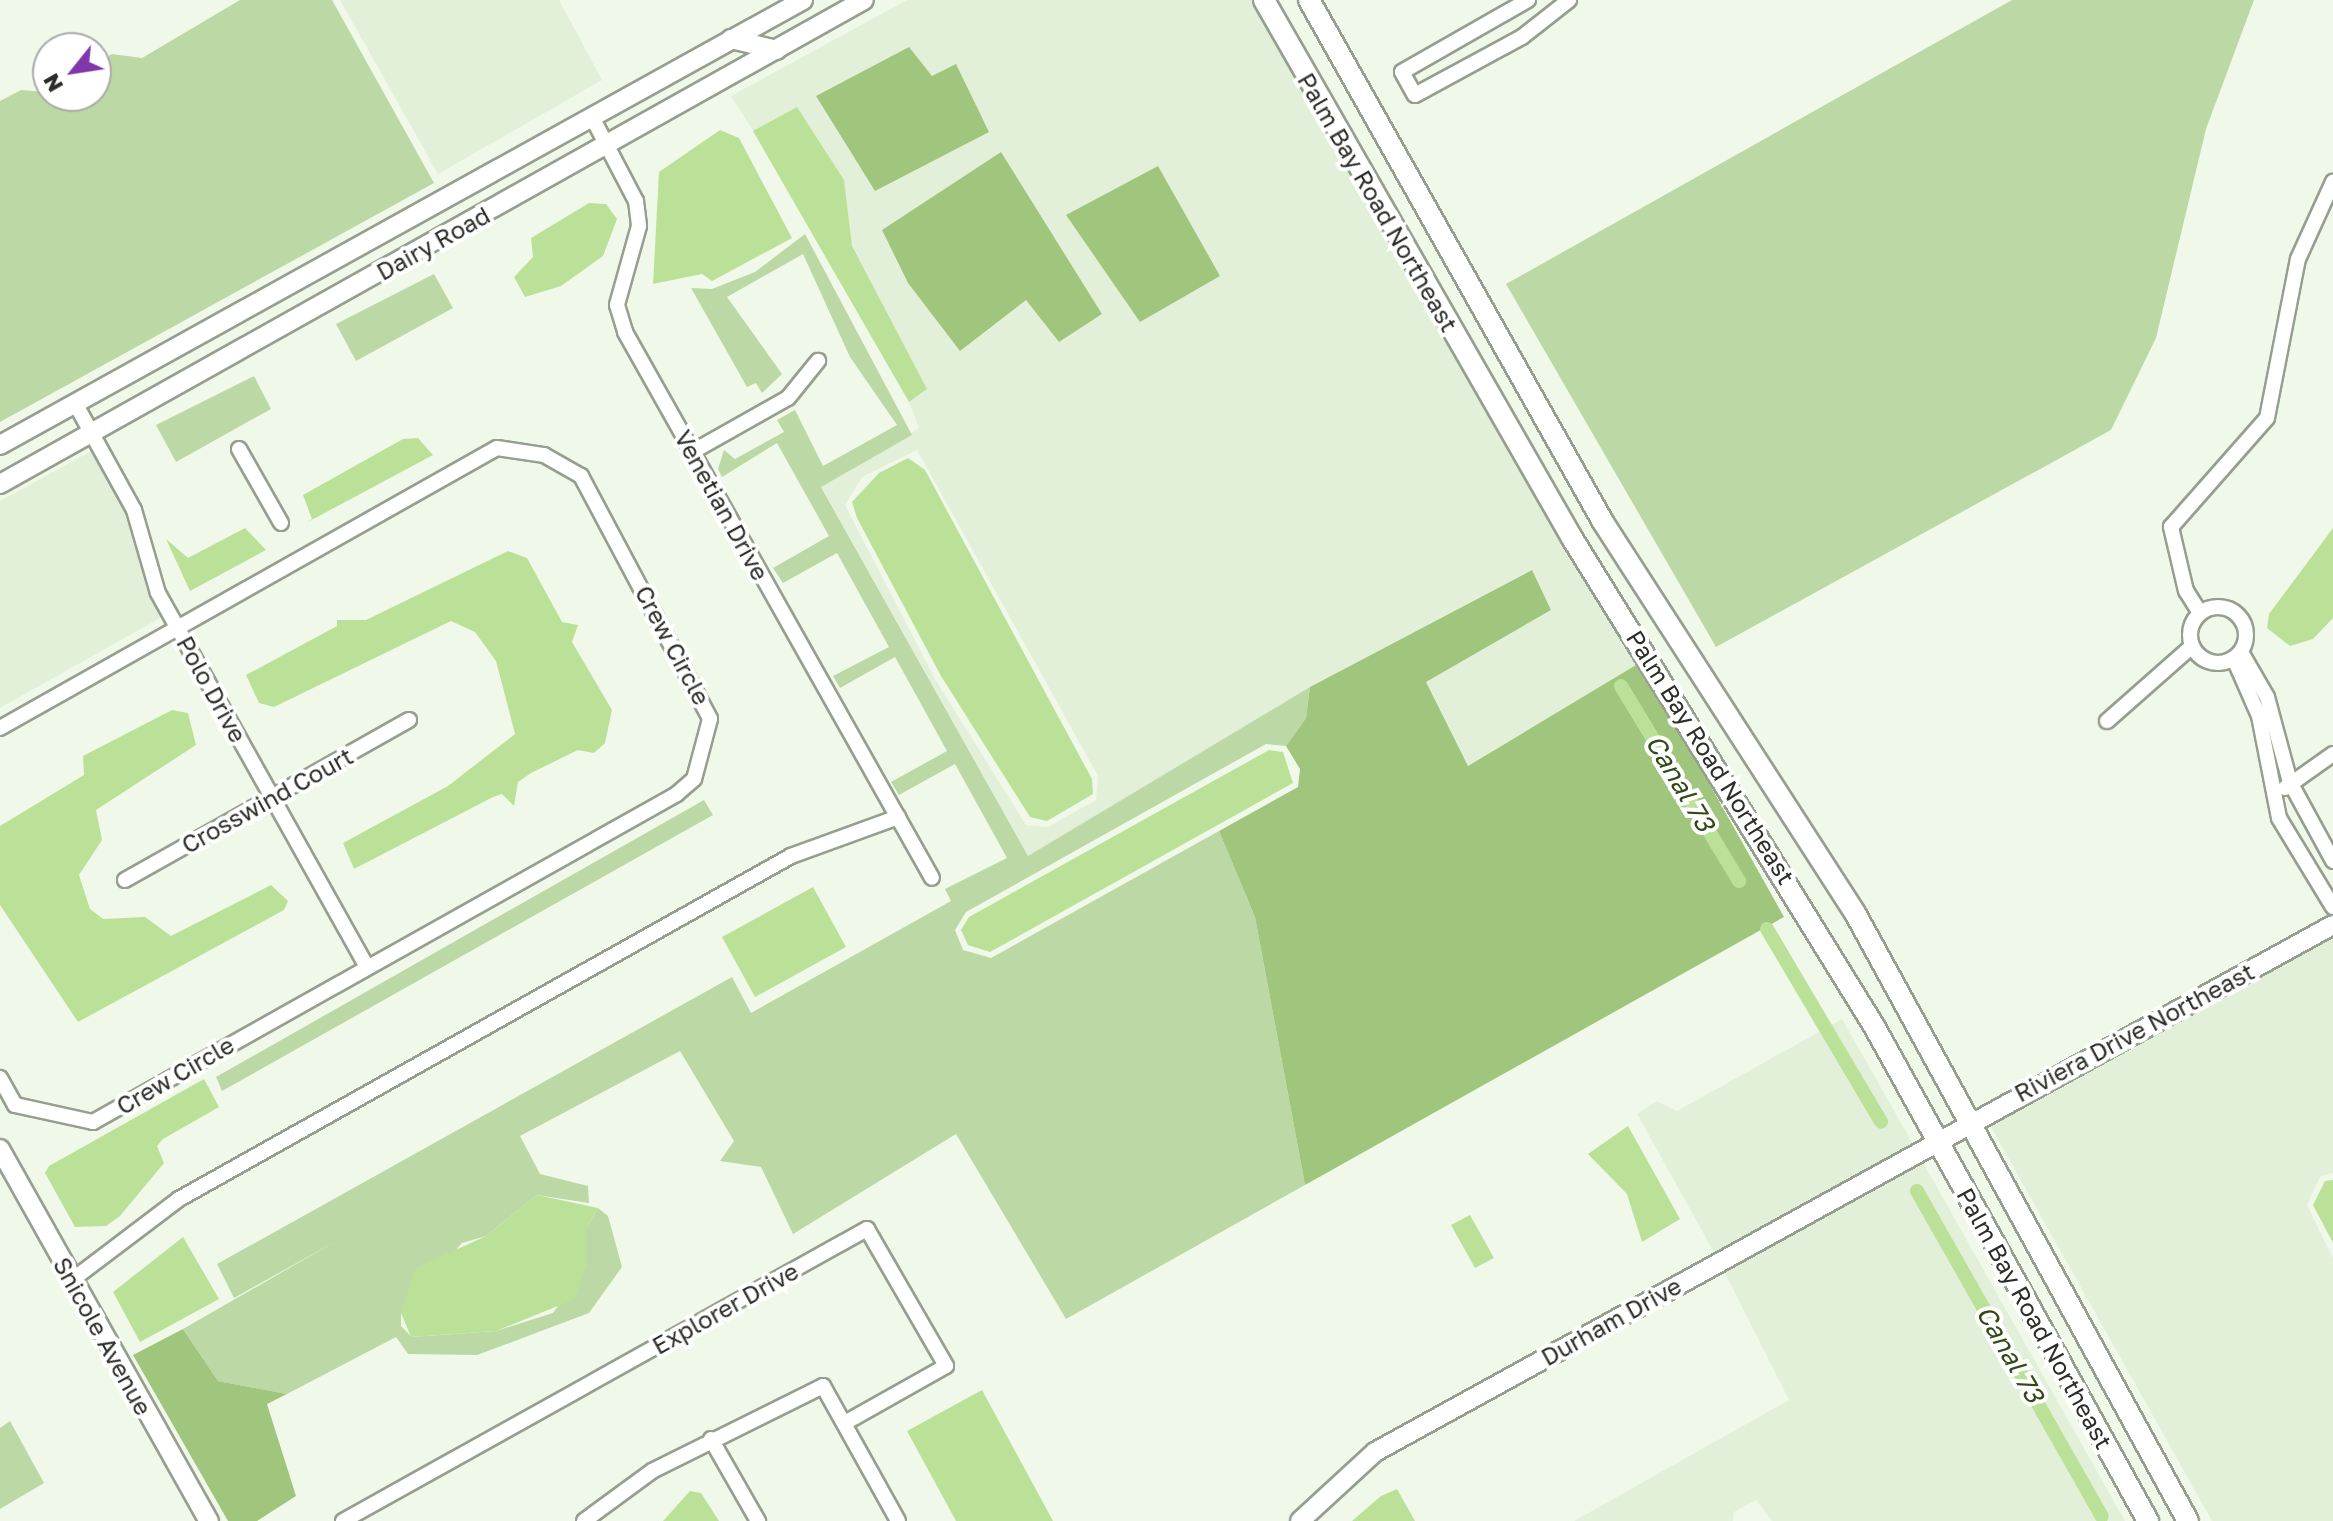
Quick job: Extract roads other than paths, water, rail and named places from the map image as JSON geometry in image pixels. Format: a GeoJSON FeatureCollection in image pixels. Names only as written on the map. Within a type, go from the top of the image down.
{"type":"FeatureCollection","features":[{"type":"Feature","properties":{"kind":"main road","name":"Palm Bay Road Northeast"},"geometry":{"type":"LineString","coordinates":[[1264,0],[1572,538],[1776,857],[2148,1521]]}},
{"type":"Feature","properties":{"kind":"main road","name":"Palm Bay Road Northeast"},"geometry":{"type":"LineString","coordinates":[[1309,0],[1603,522],[1855,913],[2186,1518]]}},
{"type":"Feature","properties":{"kind":"main road"},"geometry":{"type":"LineString","coordinates":[[1572,538],[1603,522]]}},
{"type":"Feature","properties":{"kind":"main road"},"geometry":{"type":"LineString","coordinates":[[2133,1494],[2186,1518]]}},
{"type":"Feature","properties":{"kind":"street","name":"Dairy Road"},"geometry":{"type":"LineString","coordinates":[[0,445],[803,0]]}},
{"type":"Feature","properties":{"kind":"street","name":"Dairy Road"},"geometry":{"type":"LineString","coordinates":[[0,484],[864,0]]}},
{"type":"Feature","properties":{"kind":"street"},"geometry":{"type":"LineString","coordinates":[[1528,0],[1402,72],[1415,95],[1522,37],[1569,0]]}},
{"type":"Feature","properties":{"kind":"street"},"geometry":{"type":"LineString","coordinates":[[762,23],[808,32]]}},
{"type":"Feature","properties":{"kind":"street"},"geometry":{"type":"LineString","coordinates":[[731,39],[777,50]]}},
{"type":"Feature","properties":{"kind":"street","name":"Venetian Drive"},"geometry":{"type":"LineString","coordinates":[[592,117],[636,201],[639,226],[617,305],[692,452],[932,878]]}},
{"type":"Feature","properties":{"kind":"street"},"geometry":{"type":"LineString","coordinates":[[2107,721],[2192,646],[2200,613],[2186,591],[2171,527],[2267,418],[2298,259],[2333,182]]}},
{"type":"Feature","properties":{"kind":"street"},"geometry":{"type":"LineString","coordinates":[[692,452],[788,398],[818,361]]}},
{"type":"Feature","properties":{"kind":"street","name":"Polo Drive"},"geometry":{"type":"LineString","coordinates":[[75,403],[134,510],[158,593],[367,967]]}},
{"type":"Feature","properties":{"kind":"street"},"geometry":{"type":"LineString","coordinates":[[239,449],[281,523]]}},
{"type":"Feature","properties":{"kind":"street","name":"Crew Circle"},"geometry":{"type":"LineString","coordinates":[[0,728],[486,452],[544,455],[581,476],[709,709],[694,779],[93,1122],[15,1105],[0,1078]]}},
{"type":"Feature","properties":{"kind":"street"},"geometry":{"type":"LineString","coordinates":[[2200,613],[2217,606],[2236,613],[2246,631],[2238,655],[2273,777],[2279,818],[2333,907]]}},
{"type":"Feature","properties":{"kind":"street"},"geometry":{"type":"LineString","coordinates":[[2192,646],[2212,663],[2238,655]]}},
{"type":"Feature","properties":{"kind":"street"},"geometry":{"type":"LineString","coordinates":[[2238,655],[2267,697],[2290,782],[2333,861]]}},
{"type":"Feature","properties":{"kind":"street","name":"Crosswind Court"},"geometry":{"type":"LineString","coordinates":[[125,880],[409,720]]}},
{"type":"Feature","properties":{"kind":"street"},"geometry":{"type":"LineString","coordinates":[[2277,798],[2290,782],[2333,754]]}},
{"type":"Feature","properties":{"kind":"street"},"geometry":{"type":"LineString","coordinates":[[72,1280],[192,1191],[791,856],[898,817]]}},
{"type":"Feature","properties":{"kind":"street","name":"Riviera Drive Northeast"},"geometry":{"type":"LineString","coordinates":[[1935,1140],[2333,925]]}},
{"type":"Feature","properties":{"kind":"street","name":"Durham Drive"},"geometry":{"type":"LineString","coordinates":[[1300,1521],[1375,1452],[1935,1140]]}},
{"type":"Feature","properties":{"kind":"street","name":"Snicole Avenue"},"geometry":{"type":"LineString","coordinates":[[0,1149],[209,1521]]}},
{"type":"Feature","properties":{"kind":"street","name":"Explorer Drive"},"geometry":{"type":"LineString","coordinates":[[343,1521],[867,1229],[946,1366],[845,1423]]}},
{"type":"Feature","properties":{"kind":"street"},"geometry":{"type":"LineString","coordinates":[[584,1521],[711,1439],[823,1386],[898,1521]]}},
{"type":"Feature","properties":{"kind":"street"},"geometry":{"type":"LineString","coordinates":[[711,1439],[758,1521]]}},
{"type":"Feature","properties":{"kind":"waterway","name":"Canal 73"},"geometry":{"type":"LineString","coordinates":[[1621,686],[1739,881]]}},
{"type":"Feature","properties":{"kind":"waterway","name":"Canal 73"},"geometry":{"type":"LineString","coordinates":[[1767,929],[1881,1122]]}},
{"type":"Feature","properties":{"kind":"waterway","name":"Canal 73"},"geometry":{"type":"LineString","coordinates":[[1917,1191],[2102,1516]]}}]}
